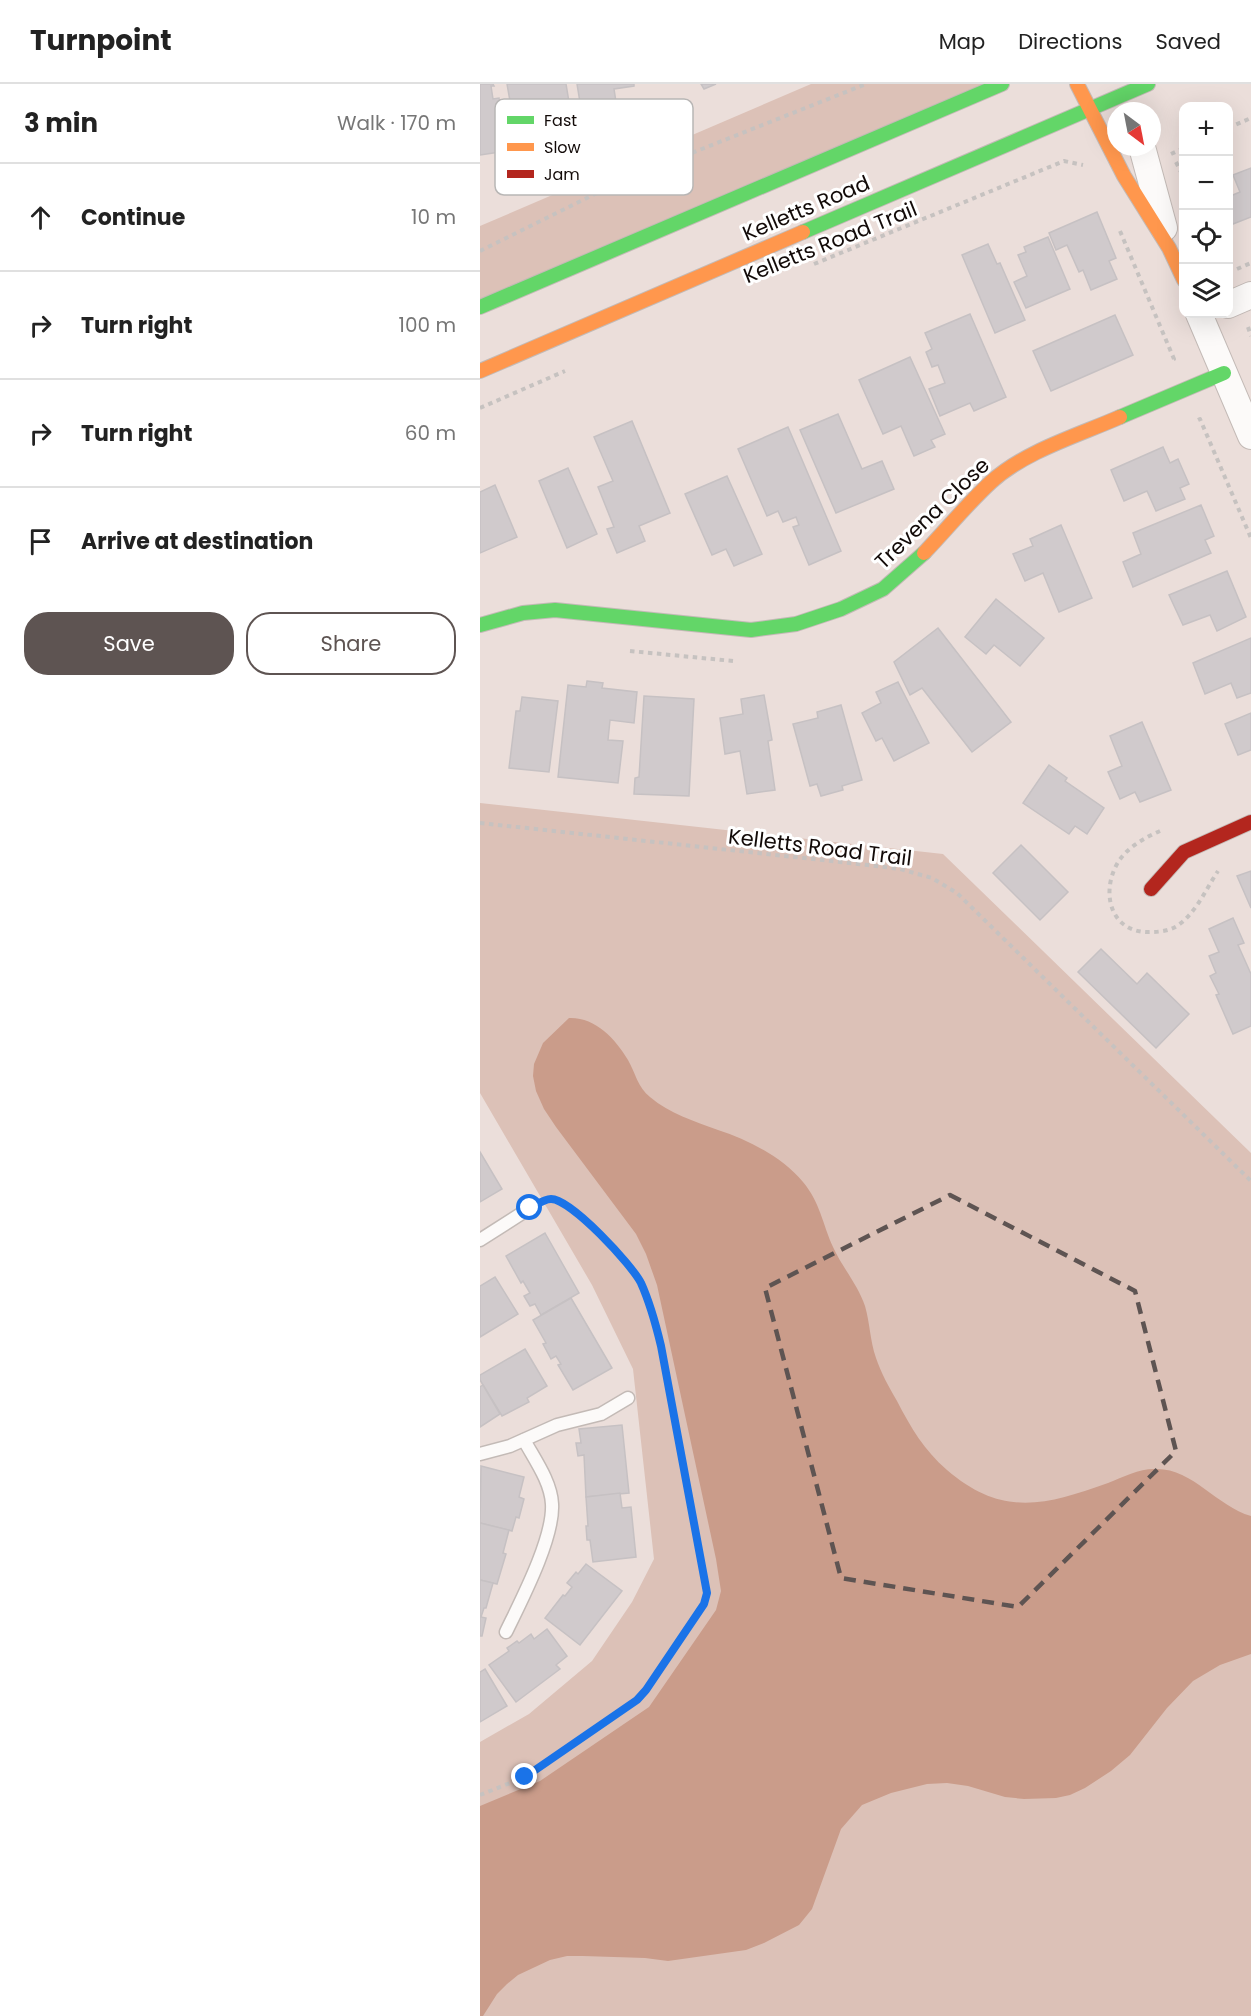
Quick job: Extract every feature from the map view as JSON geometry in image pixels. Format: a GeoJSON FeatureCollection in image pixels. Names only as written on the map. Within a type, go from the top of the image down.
{"type":"FeatureCollection","features":[{"type":"Feature","properties":{"kind":"main road","name":"Kelletts Road"},"geometry":{"type":"LineString","coordinates":[[480,307],[1002,84]]}},
{"type":"Feature","properties":{"kind":"main road"},"geometry":{"type":"LineString","coordinates":[[1077,84],[1124,176],[1169,248],[1179,269]]}},
{"type":"Feature","properties":{"kind":"main road","name":"Kelletts Road"},"geometry":{"type":"LineString","coordinates":[[480,371],[1148,84]]}},
{"type":"Feature","properties":{"kind":"main road","name":"Trevena Close"},"geometry":{"type":"LineString","coordinates":[[480,625],[523,613],[555,610],[751,630],[796,624],[841,609],[883,589],[916,562],[992,481],[1013,466],[1041,451],[1224,373]]}},
{"type":"Feature","properties":{"kind":"main road"},"geometry":{"type":"LineString","coordinates":[[1152,889],[1184,852],[1251,822]]}},
{"type":"Feature","properties":{"kind":"street"},"geometry":{"type":"LineString","coordinates":[[1145,156],[1169,248]]}},
{"type":"Feature","properties":{"kind":"street"},"geometry":{"type":"LineString","coordinates":[[1233,303],[1251,295]]}},
{"type":"Feature","properties":{"kind":"street"},"geometry":{"type":"LineString","coordinates":[[1204,318],[1224,373],[1251,436]]}},
{"type":"Feature","properties":{"kind":"lane"},"geometry":{"type":"LineString","coordinates":[[480,1240],[530,1208]]}},
{"type":"Feature","properties":{"kind":"lane"},"geometry":{"type":"LineString","coordinates":[[480,1454],[524,1440],[556,1425],[601,1414],[628,1398]]}},
{"type":"Feature","properties":{"kind":"lane"},"geometry":{"type":"LineString","coordinates":[[506,1632],[535,1569],[552,1512],[550,1492],[524,1440]]}},
{"type":"Feature","properties":{"kind":"path"},"geometry":{"type":"LineString","coordinates":[[693,152],[866,84]]}},
{"type":"Feature","properties":{"kind":"path"},"geometry":{"type":"LineString","coordinates":[[1233,126],[1251,118]]}},
{"type":"Feature","properties":{"kind":"path"},"geometry":{"type":"LineString","coordinates":[[1161,154],[1179,150]]}},
{"type":"Feature","properties":{"kind":"path"},"geometry":{"type":"LineString","coordinates":[[1173,153],[1179,167]]}},
{"type":"Feature","properties":{"kind":"path","name":"Kelletts Road Trail"},"geometry":{"type":"LineString","coordinates":[[813,264],[1064,161],[1084,165],[1090,171]]}},
{"type":"Feature","properties":{"kind":"path"},"geometry":{"type":"LineString","coordinates":[[480,251],[593,195]]}},
{"type":"Feature","properties":{"kind":"path"},"geometry":{"type":"LineString","coordinates":[[1119,230],[1174,359],[1167,363]]}},
{"type":"Feature","properties":{"kind":"path"},"geometry":{"type":"LineString","coordinates":[[1247,327],[1251,336]]}},
{"type":"Feature","properties":{"kind":"path"},"geometry":{"type":"LineString","coordinates":[[480,408],[573,368]]}},
{"type":"Feature","properties":{"kind":"path"},"geometry":{"type":"LineString","coordinates":[[1200,419],[1251,538]]}},
{"type":"Feature","properties":{"kind":"path","name":"Kelletts Road Trail"},"geometry":{"type":"LineString","coordinates":[[480,823],[900,869],[932,878],[957,893],[1251,1181]]}},
{"type":"Feature","properties":{"kind":"path"},"geometry":{"type":"LineString","coordinates":[[480,1795],[532,1773],[637,1700],[704,1604],[707,1593],[661,1346],[641,1282],[625,1261],[582,1216],[566,1203],[551,1199],[539,1202],[530,1208]]}},
{"type":"Feature","properties":{"kind":"highlighted area"},"geometry":{"type":"Polygon","coordinates":[[[950,1195],[1135,1291],[1176,1451],[1018,1607],[841,1578],[765,1288],[950,1195]]]}},
{"type":"Feature","properties":{"kind":"shaded area"},"geometry":{"type":"Polygon","coordinates":[[[811,84],[1002,84],[480,307],[480,226],[552,195],[693,195],[693,135],[811,84]]]}},
{"type":"Feature","properties":{"kind":"shaded area"},"geometry":{"type":"Polygon","coordinates":[[[480,803],[943,854],[1251,1153],[1251,2016],[480,2016],[480,1742],[529,1714],[592,1661],[632,1602],[654,1559],[633,1369],[592,1285],[480,1093],[480,803]]]}},
{"type":"Feature","properties":{"kind":"shaded area"},"geometry":{"type":"Polygon","coordinates":[[[569,1018],[587,1021],[603,1030],[628,1060],[642,1089],[658,1103],[682,1116],[764,1150],[795,1173],[803,1182],[817,1206],[837,1254],[862,1298],[867,1312],[874,1352],[888,1385],[907,1420],[925,1446],[947,1470],[967,1485],[1006,1501],[1025,1503],[1065,1497],[1143,1470],[1168,1470],[1192,1480],[1226,1504],[1251,1516],[1251,1654],[1220,1665],[1193,1681],[1167,1708],[1130,1755],[1111,1771],[1070,1795],[1024,1799],[1005,1797],[968,1786],[947,1783],[927,1784],[891,1793],[862,1805],[841,1829],[812,1909],[799,1925],[764,1943],[746,1950],[668,1961],[583,1956],[567,1956],[550,1960],[518,1975],[497,1994],[483,2016],[480,2016],[480,1806],[540,1781],[649,1707],[716,1610],[721,1591],[657,1285],[646,1254],[636,1234],[556,1127],[536,1091],[533,1076],[534,1064],[543,1043],[569,1018]]]}},
{"type":"Feature","properties":{"kind":"building"},"geometry":{"type":"Polygon","coordinates":[[[480,84],[493,84],[494,86],[491,86],[493,99],[499,98],[499,99],[495,99],[495,153],[480,155],[480,84]]]}},
{"type":"Feature","properties":{"kind":"building"},"geometry":{"type":"Polygon","coordinates":[[[507,84],[566,84],[568,99],[510,99],[507,84]]]}},
{"type":"Feature","properties":{"kind":"building"},"geometry":{"type":"Polygon","coordinates":[[[577,84],[634,84],[634,86],[614,89],[616,99],[579,99],[577,84]]]}},
{"type":"Feature","properties":{"kind":"building"},"geometry":{"type":"Polygon","coordinates":[[[701,84],[716,84],[704,89],[701,84]]]}},
{"type":"Feature","properties":{"kind":"building"},"geometry":{"type":"Polygon","coordinates":[[[1251,168],[1251,217],[1233,224],[1233,195],[1240,192],[1233,175],[1251,168]]]}},
{"type":"Feature","properties":{"kind":"building"},"geometry":{"type":"Polygon","coordinates":[[[1097,212],[1116,258],[1109,261],[1117,279],[1091,290],[1083,270],[1079,272],[1067,245],[1056,250],[1049,233],[1097,212]]]}},
{"type":"Feature","properties":{"kind":"building"},"geometry":{"type":"Polygon","coordinates":[[[1048,237],[1070,289],[1026,308],[1014,282],[1027,276],[1018,255],[1026,252],[1024,247],[1048,237]]]}},
{"type":"Feature","properties":{"kind":"building"},"geometry":{"type":"Polygon","coordinates":[[[988,244],[997,264],[1000,263],[1025,320],[995,333],[962,255],[988,244]]]}},
{"type":"Feature","properties":{"kind":"building"},"geometry":{"type":"Polygon","coordinates":[[[970,314],[1006,397],[974,411],[970,403],[940,416],[929,389],[945,383],[938,365],[932,367],[926,352],[932,349],[925,333],[970,314]]]}},
{"type":"Feature","properties":{"kind":"building"},"geometry":{"type":"Polygon","coordinates":[[[1115,315],[1133,355],[1051,391],[1033,351],[1115,315]]]}},
{"type":"Feature","properties":{"kind":"building"},"geometry":{"type":"Polygon","coordinates":[[[910,357],[945,434],[931,440],[935,447],[914,456],[901,426],[883,434],[859,380],[910,357]]]}},
{"type":"Feature","properties":{"kind":"building"},"geometry":{"type":"Polygon","coordinates":[[[838,414],[862,469],[882,461],[894,489],[836,513],[800,430],[838,414]]]}},
{"type":"Feature","properties":{"kind":"building"},"geometry":{"type":"Polygon","coordinates":[[[632,421],[670,513],[639,526],[645,541],[617,553],[607,529],[614,527],[598,487],[613,481],[594,437],[632,421]]]}},
{"type":"Feature","properties":{"kind":"building"},"geometry":{"type":"Polygon","coordinates":[[[788,427],[841,551],[809,565],[793,527],[799,525],[796,517],[783,522],[778,511],[767,516],[738,449],[788,427]]]}},
{"type":"Feature","properties":{"kind":"building"},"geometry":{"type":"Polygon","coordinates":[[[1163,447],[1170,463],[1178,459],[1189,484],[1180,488],[1185,499],[1156,511],[1147,491],[1124,501],[1111,470],[1163,447]]]}},
{"type":"Feature","properties":{"kind":"building"},"geometry":{"type":"Polygon","coordinates":[[[568,468],[597,534],[567,548],[539,481],[568,468]]]}},
{"type":"Feature","properties":{"kind":"building"},"geometry":{"type":"Polygon","coordinates":[[[727,476],[762,554],[734,566],[726,549],[712,555],[685,494],[727,476]]]}},
{"type":"Feature","properties":{"kind":"building"},"geometry":{"type":"Polygon","coordinates":[[[495,485],[517,537],[480,553],[480,492],[495,485]]]}},
{"type":"Feature","properties":{"kind":"building"},"geometry":{"type":"Polygon","coordinates":[[[1201,505],[1214,536],[1205,540],[1211,553],[1133,587],[1123,562],[1141,554],[1133,533],[1201,505]]]}},
{"type":"Feature","properties":{"kind":"building"},"geometry":{"type":"Polygon","coordinates":[[[1061,525],[1092,598],[1059,612],[1043,573],[1025,581],[1013,554],[1033,546],[1030,539],[1061,525]]]}},
{"type":"Feature","properties":{"kind":"building"},"geometry":{"type":"Polygon","coordinates":[[[1227,571],[1246,617],[1217,631],[1210,615],[1183,625],[1169,595],[1227,571]]]}},
{"type":"Feature","properties":{"kind":"building"},"geometry":{"type":"Polygon","coordinates":[[[996,599],[1044,638],[1020,666],[994,645],[986,654],[965,637],[996,599]]]}},
{"type":"Feature","properties":{"kind":"building"},"geometry":{"type":"Polygon","coordinates":[[[938,628],[1011,722],[972,752],[922,688],[910,695],[894,662],[938,628]]]}},
{"type":"Feature","properties":{"kind":"building"},"geometry":{"type":"Polygon","coordinates":[[[1251,638],[1251,693],[1237,698],[1231,683],[1205,694],[1193,663],[1251,638]]]}},
{"type":"Feature","properties":{"kind":"building"},"geometry":{"type":"Polygon","coordinates":[[[587,681],[603,683],[602,688],[637,692],[634,723],[610,720],[608,740],[623,741],[618,783],[558,777],[568,685],[586,687],[587,681]]]}},
{"type":"Feature","properties":{"kind":"building"},"geometry":{"type":"Polygon","coordinates":[[[898,682],[929,743],[894,761],[882,738],[876,741],[862,713],[881,703],[876,692],[898,682]]]}},
{"type":"Feature","properties":{"kind":"building"},"geometry":{"type":"Polygon","coordinates":[[[764,695],[772,740],[768,741],[775,790],[747,794],[740,751],[725,754],[720,718],[743,714],[741,699],[764,695]]]}},
{"type":"Feature","properties":{"kind":"building"},"geometry":{"type":"Polygon","coordinates":[[[644,696],[694,699],[689,796],[634,794],[635,778],[639,777],[644,696]]]}},
{"type":"Feature","properties":{"kind":"building"},"geometry":{"type":"Polygon","coordinates":[[[522,697],[558,701],[549,772],[509,768],[516,711],[520,711],[522,697]]]}},
{"type":"Feature","properties":{"kind":"building"},"geometry":{"type":"Polygon","coordinates":[[[841,705],[862,780],[842,786],[843,790],[821,796],[817,784],[810,786],[793,724],[818,718],[817,712],[841,705]]]}},
{"type":"Feature","properties":{"kind":"building"},"geometry":{"type":"Polygon","coordinates":[[[1251,713],[1251,750],[1238,755],[1225,724],[1251,713]]]}},
{"type":"Feature","properties":{"kind":"building"},"geometry":{"type":"Polygon","coordinates":[[[1142,722],[1171,790],[1140,802],[1135,792],[1120,799],[1108,772],[1122,766],[1110,736],[1142,722]]]}},
{"type":"Feature","properties":{"kind":"building"},"geometry":{"type":"Polygon","coordinates":[[[1049,765],[1067,778],[1065,781],[1104,808],[1087,834],[1075,826],[1069,834],[1023,803],[1049,765]]]}},
{"type":"Feature","properties":{"kind":"building"},"geometry":{"type":"Polygon","coordinates":[[[1021,845],[1068,892],[1040,920],[993,873],[1021,845]]]}},
{"type":"Feature","properties":{"kind":"building"},"geometry":{"type":"Polygon","coordinates":[[[1251,871],[1251,908],[1237,876],[1251,871]]]}},
{"type":"Feature","properties":{"kind":"building"},"geometry":{"type":"Polygon","coordinates":[[[1233,918],[1244,943],[1238,945],[1251,974],[1251,1026],[1233,1034],[1210,976],[1216,973],[1209,956],[1219,952],[1209,929],[1233,918]]]}},
{"type":"Feature","properties":{"kind":"building"},"geometry":{"type":"Polygon","coordinates":[[[1101,949],[1137,984],[1147,973],[1189,1014],[1156,1048],[1078,972],[1101,949]]]}},
{"type":"Feature","properties":{"kind":"building"},"geometry":{"type":"Polygon","coordinates":[[[480,1152],[502,1189],[480,1202],[480,1152]]]}},
{"type":"Feature","properties":{"kind":"building"},"geometry":{"type":"Polygon","coordinates":[[[545,1233],[579,1293],[541,1315],[535,1304],[530,1306],[524,1296],[530,1293],[523,1281],[521,1283],[506,1256],[545,1233]]]}},
{"type":"Feature","properties":{"kind":"building"},"geometry":{"type":"Polygon","coordinates":[[[495,1277],[518,1314],[480,1337],[480,1286],[495,1277]]]}},
{"type":"Feature","properties":{"kind":"building"},"geometry":{"type":"Polygon","coordinates":[[[571,1298],[612,1368],[573,1390],[558,1365],[561,1364],[556,1356],[551,1359],[543,1344],[546,1343],[533,1320],[571,1298]]]}},
{"type":"Feature","properties":{"kind":"building"},"geometry":{"type":"Polygon","coordinates":[[[525,1349],[547,1386],[527,1398],[529,1402],[502,1416],[480,1380],[480,1375],[525,1349]]]}},
{"type":"Feature","properties":{"kind":"building"},"geometry":{"type":"Polygon","coordinates":[[[483,1385],[500,1414],[480,1427],[480,1387],[483,1385]]]}},
{"type":"Feature","properties":{"kind":"building"},"geometry":{"type":"Polygon","coordinates":[[[622,1425],[629,1493],[586,1497],[584,1455],[578,1456],[576,1443],[581,1443],[579,1429],[622,1425]]]}},
{"type":"Feature","properties":{"kind":"building"},"geometry":{"type":"Polygon","coordinates":[[[481,1466],[524,1477],[519,1497],[524,1499],[519,1518],[516,1517],[512,1531],[480,1523],[481,1466]]]}},
{"type":"Feature","properties":{"kind":"building"},"geometry":{"type":"Polygon","coordinates":[[[620,1493],[622,1508],[631,1507],[636,1557],[593,1562],[590,1540],[587,1540],[586,1497],[620,1493]]]}},
{"type":"Feature","properties":{"kind":"building"},"geometry":{"type":"Polygon","coordinates":[[[480,1523],[509,1530],[503,1553],[506,1554],[497,1584],[480,1580],[480,1523]]]}},
{"type":"Feature","properties":{"kind":"building"},"geometry":{"type":"Polygon","coordinates":[[[586,1564],[622,1591],[580,1645],[545,1618],[572,1587],[567,1583],[586,1564]]]}},
{"type":"Feature","properties":{"kind":"building"},"geometry":{"type":"Polygon","coordinates":[[[480,1580],[493,1583],[481,1617],[486,1618],[482,1636],[480,1636],[480,1580]]]}},
{"type":"Feature","properties":{"kind":"building"},"geometry":{"type":"Polygon","coordinates":[[[547,1629],[567,1656],[556,1665],[560,1669],[516,1702],[489,1665],[509,1651],[507,1648],[517,1641],[519,1643],[531,1634],[534,1639],[547,1629]]]}},
{"type":"Feature","properties":{"kind":"building"},"geometry":{"type":"Polygon","coordinates":[[[485,1669],[507,1706],[480,1722],[480,1672],[485,1669]]]}},
{"type":"Feature","properties":{"kind":"traffic: fast"},"geometry":{"type":"LineString","coordinates":[[480,307],[1002,84]]}},
{"type":"Feature","properties":{"kind":"traffic: fast"},"geometry":{"type":"LineString","coordinates":[[803,232],[1148,84]]}},
{"type":"Feature","properties":{"kind":"traffic: fast"},"geometry":{"type":"LineString","coordinates":[[1120,417],[1224,373]]}},
{"type":"Feature","properties":{"kind":"traffic: fast"},"geometry":{"type":"LineString","coordinates":[[480,625],[523,613],[555,610],[751,630],[796,624],[841,609],[883,589],[924,553]]}},
{"type":"Feature","properties":{"kind":"traffic: slow"},"geometry":{"type":"LineString","coordinates":[[1077,84],[1124,176],[1169,248],[1179,269]]}},
{"type":"Feature","properties":{"kind":"traffic: slow"},"geometry":{"type":"LineString","coordinates":[[480,371],[803,232]]}},
{"type":"Feature","properties":{"kind":"traffic: slow"},"geometry":{"type":"LineString","coordinates":[[924,553],[974,499],[1005,471],[1053,445],[1120,417]]}},
{"type":"Feature","properties":{"kind":"traffic: jam"},"geometry":{"type":"LineString","coordinates":[[1151,889],[1184,852],[1251,822]]}},
{"type":"Feature","properties":{"kind":"route"},"geometry":{"type":"LineString","coordinates":[[525,1777],[637,1700],[704,1604],[707,1593],[661,1346],[641,1282],[632,1269],[582,1216],[566,1203],[551,1199],[539,1202],[530,1208]]}}]}
